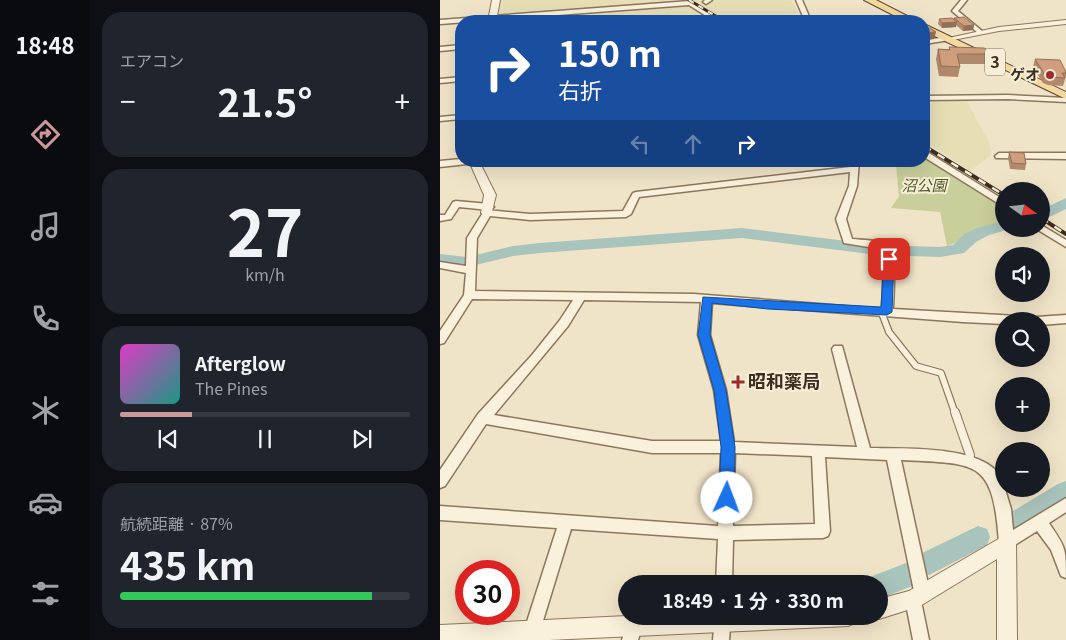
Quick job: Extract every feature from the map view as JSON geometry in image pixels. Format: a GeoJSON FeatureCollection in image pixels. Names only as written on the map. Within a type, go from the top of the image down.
{"type":"FeatureCollection","features":[{"type":"Feature","properties":{"kind":"main road"},"geometry":{"type":"LineString","coordinates":[[869,0],[900,15]]}},
{"type":"Feature","properties":{"kind":"main road","name":"3"},"geometry":{"type":"LineString","coordinates":[[930,30],[1066,98]]}},
{"type":"Feature","properties":{"kind":"street"},"geometry":{"type":"LineString","coordinates":[[494,15],[496,0]]}},
{"type":"Feature","properties":{"kind":"street"},"geometry":{"type":"LineString","coordinates":[[799,0],[805,15]]}},
{"type":"Feature","properties":{"kind":"street"},"geometry":{"type":"LineString","coordinates":[[964,0],[955,11],[980,32]]}},
{"type":"Feature","properties":{"kind":"street"},"geometry":{"type":"LineString","coordinates":[[544,15],[687,1],[709,15]]}},
{"type":"Feature","properties":{"kind":"street"},"geometry":{"type":"LineString","coordinates":[[440,22],[455,21]]}},
{"type":"Feature","properties":{"kind":"street"},"geometry":{"type":"LineString","coordinates":[[930,41],[980,32],[1066,22]]}},
{"type":"Feature","properties":{"kind":"street"},"geometry":{"type":"LineString","coordinates":[[440,49],[455,48]]}},
{"type":"Feature","properties":{"kind":"street"},"geometry":{"type":"LineString","coordinates":[[440,81],[455,80]]}},
{"type":"Feature","properties":{"kind":"street"},"geometry":{"type":"LineString","coordinates":[[930,98],[1066,98]]}},
{"type":"Feature","properties":{"kind":"street"},"geometry":{"type":"LineString","coordinates":[[440,119],[455,118]]}},
{"type":"Feature","properties":{"kind":"street"},"geometry":{"type":"LineString","coordinates":[[999,156],[1066,156]]}},
{"type":"Feature","properties":{"kind":"street"},"geometry":{"type":"LineString","coordinates":[[930,157],[995,198]]}},
{"type":"Feature","properties":{"kind":"street"},"geometry":{"type":"LineString","coordinates":[[440,164],[455,162]]}},
{"type":"Feature","properties":{"kind":"street"},"geometry":{"type":"LineString","coordinates":[[440,340],[469,295],[472,238],[488,210],[490,195],[477,167]]}},
{"type":"Feature","properties":{"kind":"street"},"geometry":{"type":"LineString","coordinates":[[827,167],[830,172]]}},
{"type":"Feature","properties":{"kind":"street"},"geometry":{"type":"LineString","coordinates":[[440,218],[448,217],[456,204],[530,217],[626,214],[636,195],[830,172],[848,167]]}},
{"type":"Feature","properties":{"kind":"street"},"geometry":{"type":"LineString","coordinates":[[855,167],[853,186],[841,219],[848,241],[885,247],[889,259],[884,312]]}},
{"type":"Feature","properties":{"kind":"street"},"geometry":{"type":"LineString","coordinates":[[1050,234],[1066,244]]}},
{"type":"Feature","properties":{"kind":"street"},"geometry":{"type":"LineString","coordinates":[[440,265],[471,266]]}},
{"type":"Feature","properties":{"kind":"street"},"geometry":{"type":"LineString","coordinates":[[469,295],[707,299],[768,305],[1036,321],[1066,319]]}},
{"type":"Feature","properties":{"kind":"street"},"geometry":{"type":"LineString","coordinates":[[440,482],[483,418],[542,351],[564,323],[580,297]]}},
{"type":"Feature","properties":{"kind":"street"},"geometry":{"type":"LineString","coordinates":[[707,299],[704,335],[720,390],[728,447],[724,575]]}},
{"type":"Feature","properties":{"kind":"street"},"geometry":{"type":"LineString","coordinates":[[838,349],[865,453]]}},
{"type":"Feature","properties":{"kind":"street"},"geometry":{"type":"LineString","coordinates":[[483,418],[652,447],[728,447],[934,456],[976,463],[997,482],[1002,496],[1007,543],[1008,640]]}},
{"type":"Feature","properties":{"kind":"street"},"geometry":{"type":"LineString","coordinates":[[440,513],[726,533],[823,531],[818,451]]}},
{"type":"Feature","properties":{"kind":"street"},"geometry":{"type":"LineString","coordinates":[[893,454],[918,596],[921,640]]}},
{"type":"Feature","properties":{"kind":"street"},"geometry":{"type":"LineString","coordinates":[[888,606],[918,596],[1007,543],[1066,504]]}},
{"type":"Feature","properties":{"kind":"street"},"geometry":{"type":"LineString","coordinates":[[532,631],[566,522]]}},
{"type":"Feature","properties":{"kind":"street"},"geometry":{"type":"LineString","coordinates":[[1040,522],[1057,546],[1066,571]]}},
{"type":"Feature","properties":{"kind":"street"},"geometry":{"type":"LineString","coordinates":[[440,635],[532,631],[632,634],[745,625]]}},
{"type":"Feature","properties":{"kind":"lane"},"geometry":{"type":"LineString","coordinates":[[884,312],[889,332],[916,366],[941,372],[970,455],[969,461]]}},
{"type":"Feature","properties":{"kind":"shaded area"},"geometry":{"type":"Polygon","coordinates":[[[496,0],[685,0],[709,15],[493,15],[496,0]]]}},
{"type":"Feature","properties":{"kind":"shaded area"},"geometry":{"type":"Polygon","coordinates":[[[693,0],[791,0],[799,14],[782,15],[717,15],[693,0]]]}},
{"type":"Feature","properties":{"kind":"shaded area"},"geometry":{"type":"Polygon","coordinates":[[[930,99],[966,100],[989,142],[991,155],[970,171],[930,145],[930,99]]]}},
{"type":"Feature","properties":{"kind":"green space","name":"沼公園"},"geometry":{"type":"Polygon","coordinates":[[[930,161],[995,202],[995,225],[977,230],[947,246],[940,212],[891,208],[899,196],[896,167],[930,167],[930,161]]]}},
{"type":"Feature","properties":{"kind":"building"},"geometry":{"type":"Polygon","coordinates":[[[964,17],[974,25],[964,26],[954,18],[964,17]]]}},
{"type":"Feature","properties":{"kind":"building"},"geometry":{"type":"Polygon","coordinates":[[[952,18],[957,22],[942,23],[939,19],[952,18]]]}},
{"type":"Feature","properties":{"kind":"building"},"geometry":{"type":"Polygon","coordinates":[[[949,47],[984,48],[992,54],[957,54],[960,67],[941,66],[938,49],[950,50],[949,47]]]}},
{"type":"Feature","properties":{"kind":"building"},"geometry":{"type":"Polygon","coordinates":[[[1035,59],[1060,60],[1066,72],[1062,73],[1065,78],[1045,75],[1035,59]]]}},
{"type":"Feature","properties":{"kind":"building"},"geometry":{"type":"Polygon","coordinates":[[[1009,152],[1024,153],[1026,164],[1012,163],[1009,152]]]}},
{"type":"Feature","properties":{"kind":"waterway"},"geometry":{"type":"LineString","coordinates":[[1050,211],[1066,203]]}},
{"type":"Feature","properties":{"kind":"waterway"},"geometry":{"type":"LineString","coordinates":[[440,259],[467,262],[513,251],[540,248],[742,233],[878,250],[940,252],[958,249],[970,238],[983,231],[995,228]]}},
{"type":"Feature","properties":{"kind":"waterway"},"geometry":{"type":"LineString","coordinates":[[1017,522],[1066,491]]}},
{"type":"Feature","properties":{"kind":"waterway"},"geometry":{"type":"LineString","coordinates":[[929,563],[978,537]]}},
{"type":"Feature","properties":{"kind":"waterway"},"geometry":{"type":"LineString","coordinates":[[888,583],[906,576]]}},
{"type":"Feature","properties":{"kind":"railway"},"geometry":{"type":"LineString","coordinates":[[689,0],[714,15]]}},
{"type":"Feature","properties":{"kind":"railway"},"geometry":{"type":"LineString","coordinates":[[930,150],[995,189]]}},
{"type":"Feature","properties":{"kind":"railway"},"geometry":{"type":"LineString","coordinates":[[1050,224],[1066,234]]}},
{"type":"Feature","properties":{"kind":"place","name":"ゲオ"},"geometry":{"type":"Point","coordinates":[1050,75]}},
{"type":"Feature","properties":{"kind":"place","name":"昭和薬局"},"geometry":{"type":"Point","coordinates":[738,382]}},
{"type":"Feature","properties":{"kind":"route"},"geometry":{"type":"LineString","coordinates":[[727,498],[728,447],[720,390],[704,335],[707,299],[768,305],[887,312],[889,259]]}}]}
